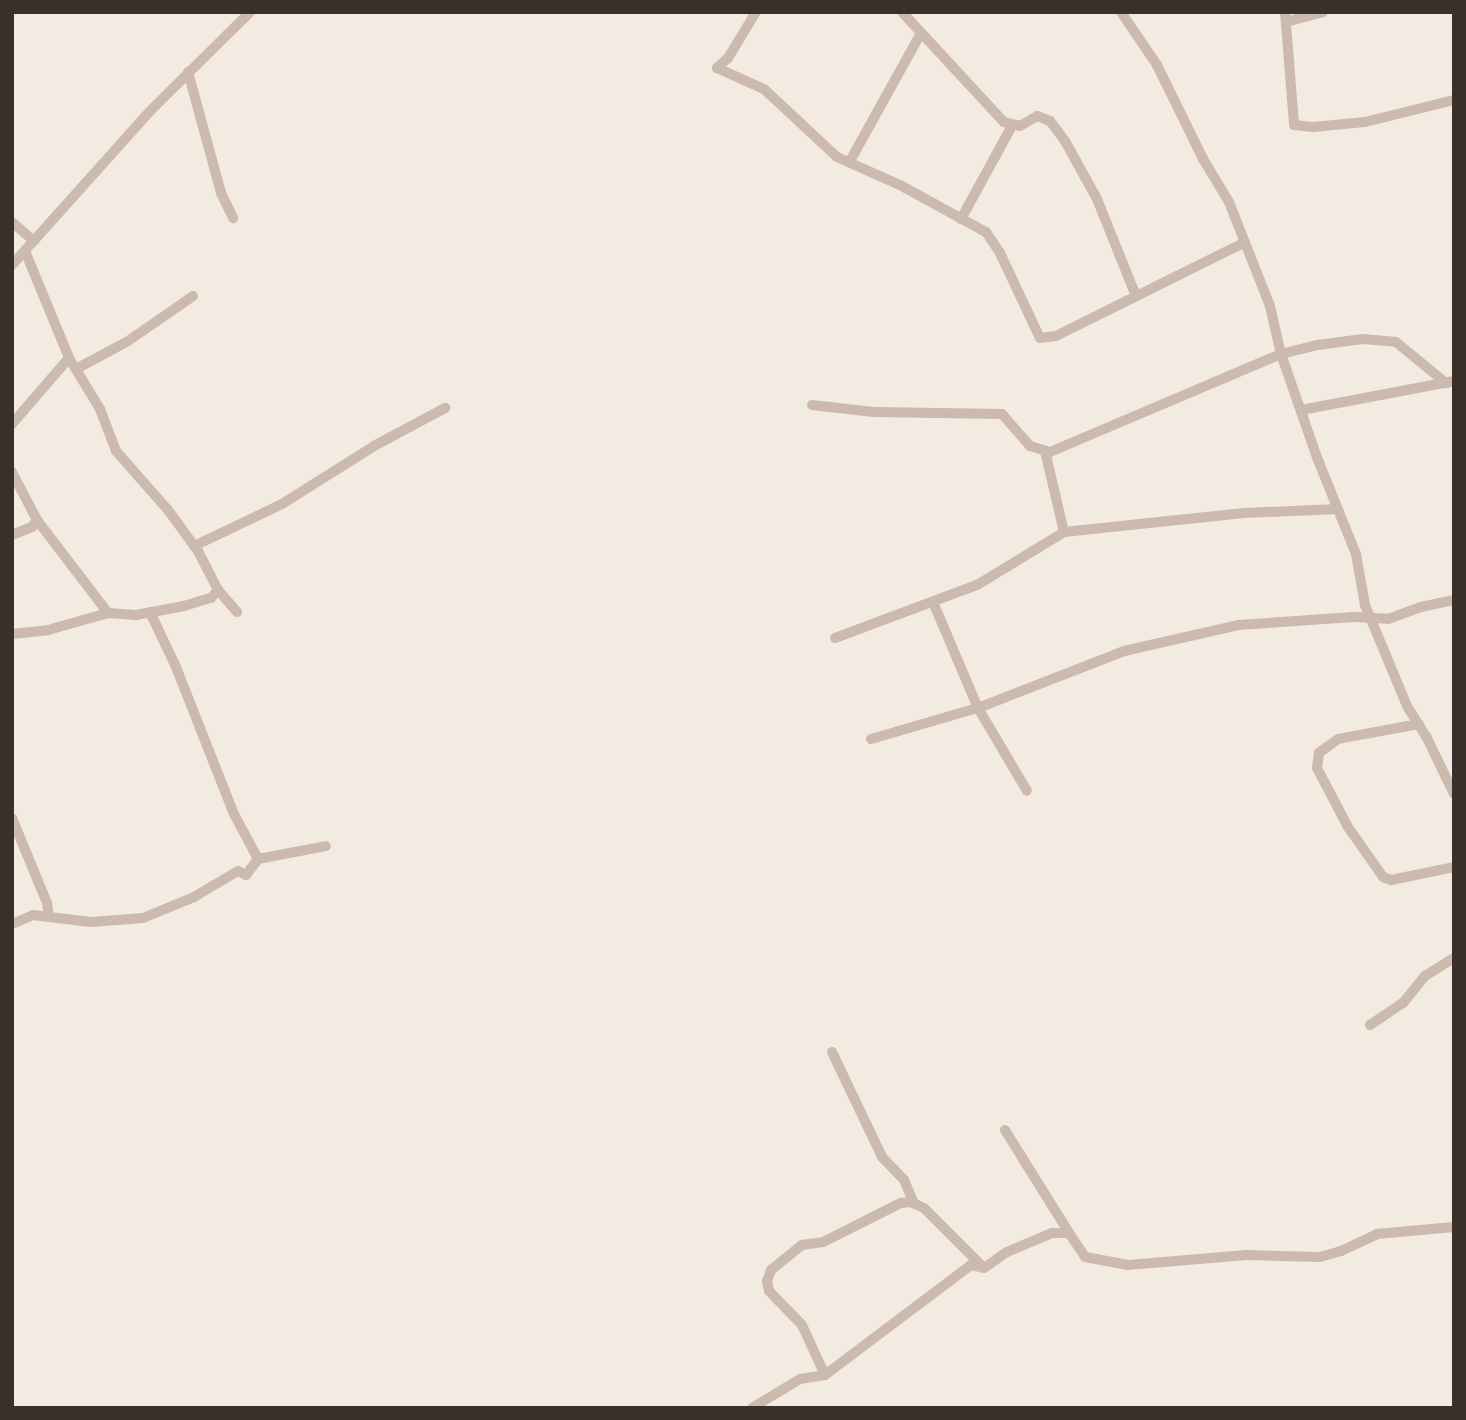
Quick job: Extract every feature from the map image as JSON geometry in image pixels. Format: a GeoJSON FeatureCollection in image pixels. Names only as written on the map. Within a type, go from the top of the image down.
{"type":"FeatureCollection","features":[{"type":"Feature","properties":{"kind":"street"},"geometry":{"type":"LineString","coordinates":[[12,265],[188,72],[250,12]]}},
{"type":"Feature","properties":{"kind":"street"},"geometry":{"type":"LineString","coordinates":[[756,12],[729,58],[717,68],[764,89],[838,157],[986,232],[1000,253],[1040,338],[1056,336],[1245,242]]}},
{"type":"Feature","properties":{"kind":"street"},"geometry":{"type":"LineString","coordinates":[[902,12],[994,113],[1012,126],[1020,126],[1030,118],[1042,116],[1065,141],[1097,200],[1136,296]]}},
{"type":"Feature","properties":{"kind":"street"},"geometry":{"type":"LineString","coordinates":[[1138,12],[1124,16],[1157,65],[1203,159],[1229,202],[1270,306],[1281,354],[1356,554],[1365,606],[1372,617],[1388,665],[1454,794]]}},
{"type":"Feature","properties":{"kind":"street"},"geometry":{"type":"LineString","coordinates":[[1322,12],[1286,17],[1294,125],[1352,124],[1454,100]]}},
{"type":"Feature","properties":{"kind":"street"},"geometry":{"type":"LineString","coordinates":[[850,161],[920,33]]}},
{"type":"Feature","properties":{"kind":"street"},"geometry":{"type":"LineString","coordinates":[[188,72],[221,193],[233,218]]}},
{"type":"Feature","properties":{"kind":"street"},"geometry":{"type":"LineString","coordinates":[[961,219],[1012,126]]}},
{"type":"Feature","properties":{"kind":"street"},"geometry":{"type":"LineString","coordinates":[[12,222],[34,241]]}},
{"type":"Feature","properties":{"kind":"street"},"geometry":{"type":"LineString","coordinates":[[25,251],[69,358],[100,409],[117,451],[144,480],[194,546],[218,590],[237,612]]}},
{"type":"Feature","properties":{"kind":"street"},"geometry":{"type":"LineString","coordinates":[[76,369],[128,341],[193,296]]}},
{"type":"Feature","properties":{"kind":"street"},"geometry":{"type":"LineString","coordinates":[[812,405],[874,412],[1002,414],[1030,446],[1050,452],[1281,354],[1318,345],[1383,339],[1409,350],[1450,382]]}},
{"type":"Feature","properties":{"kind":"street"},"geometry":{"type":"LineString","coordinates":[[12,424],[69,358]]}},
{"type":"Feature","properties":{"kind":"street"},"geometry":{"type":"LineString","coordinates":[[1301,410],[1450,382]]}},
{"type":"Feature","properties":{"kind":"street"},"geometry":{"type":"LineString","coordinates":[[194,546],[282,504],[374,446],[445,408]]}},
{"type":"Feature","properties":{"kind":"street"},"geometry":{"type":"LineString","coordinates":[[1045,451],[1064,533]]}},
{"type":"Feature","properties":{"kind":"street"},"geometry":{"type":"LineString","coordinates":[[12,472],[37,520],[108,613]]}},
{"type":"Feature","properties":{"kind":"street"},"geometry":{"type":"LineString","coordinates":[[835,638],[977,585],[1064,533],[1244,513],[1338,509]]}},
{"type":"Feature","properties":{"kind":"street"},"geometry":{"type":"LineString","coordinates":[[12,535],[32,527],[37,520]]}},
{"type":"Feature","properties":{"kind":"street"},"geometry":{"type":"LineString","coordinates":[[12,634],[48,630],[108,613],[136,615],[211,598],[218,590]]}},
{"type":"Feature","properties":{"kind":"street"},"geometry":{"type":"LineString","coordinates":[[871,739],[978,708],[1124,651],[1238,625],[1372,617],[1388,619],[1421,607],[1454,600]]}},
{"type":"Feature","properties":{"kind":"street"},"geometry":{"type":"LineString","coordinates":[[933,602],[978,708],[1027,791]]}},
{"type":"Feature","properties":{"kind":"street"},"geometry":{"type":"LineString","coordinates":[[150,612],[176,667],[234,814],[258,859]]}},
{"type":"Feature","properties":{"kind":"street"},"geometry":{"type":"LineString","coordinates":[[1419,724],[1338,739],[1318,753],[1317,768],[1348,827],[1383,877],[1391,880],[1454,867]]}},
{"type":"Feature","properties":{"kind":"street"},"geometry":{"type":"LineString","coordinates":[[12,818],[47,903],[50,917]]}},
{"type":"Feature","properties":{"kind":"street"},"geometry":{"type":"LineString","coordinates":[[12,924],[33,915],[91,922],[142,918],[194,897],[238,871],[246,876],[258,859],[326,846]]}},
{"type":"Feature","properties":{"kind":"street"},"geometry":{"type":"LineString","coordinates":[[1370,1026],[1403,1003],[1425,976],[1454,958]]}},
{"type":"Feature","properties":{"kind":"street"},"geometry":{"type":"LineString","coordinates":[[832,1052],[882,1157],[904,1180],[914,1203]]}},
{"type":"Feature","properties":{"kind":"street"},"geometry":{"type":"LineString","coordinates":[[1005,1130],[1085,1257],[1128,1265],[1247,1255],[1320,1257],[1341,1251],[1377,1234],[1454,1227]]}},
{"type":"Feature","properties":{"kind":"street"},"geometry":{"type":"LineString","coordinates":[[825,1375],[802,1325],[769,1291],[767,1282],[771,1270],[802,1245],[823,1242],[901,1203],[914,1203],[924,1208],[984,1268]]}},
{"type":"Feature","properties":{"kind":"street"},"geometry":{"type":"LineString","coordinates":[[752,1408],[800,1379],[825,1375],[971,1265],[984,1268],[1007,1252],[1034,1240],[1052,1233],[1069,1233]]}}]}
